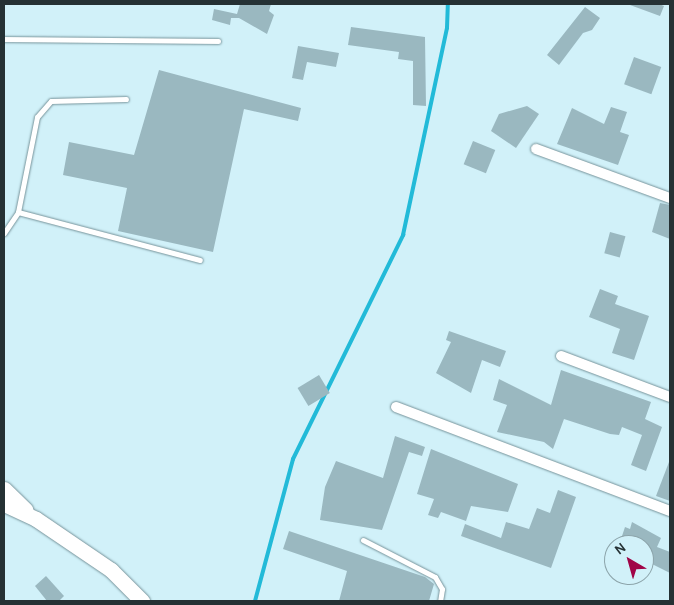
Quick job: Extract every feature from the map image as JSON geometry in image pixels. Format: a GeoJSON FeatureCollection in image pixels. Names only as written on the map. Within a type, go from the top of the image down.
{"type":"FeatureCollection","features":[{"type":"Feature","properties":{"kind":"main road"},"geometry":{"type":"LineString","coordinates":[[4,489],[36,519],[111,570],[142,601]]}},
{"type":"Feature","properties":{"kind":"main road"},"geometry":{"type":"LineString","coordinates":[[4,504],[36,519]]}},
{"type":"Feature","properties":{"kind":"street"},"geometry":{"type":"LineString","coordinates":[[536,149],[670,198]]}},
{"type":"Feature","properties":{"kind":"street"},"geometry":{"type":"LineString","coordinates":[[562,356],[670,397]]}},
{"type":"Feature","properties":{"kind":"street"},"geometry":{"type":"LineString","coordinates":[[396,407],[670,511]]}},
{"type":"Feature","properties":{"kind":"lane"},"geometry":{"type":"LineString","coordinates":[[4,40],[218,42]]}},
{"type":"Feature","properties":{"kind":"lane"},"geometry":{"type":"LineString","coordinates":[[4,233],[18,212],[37,117],[51,101],[126,99]]}},
{"type":"Feature","properties":{"kind":"lane"},"geometry":{"type":"LineString","coordinates":[[18,212],[200,260]]}},
{"type":"Feature","properties":{"kind":"lane"},"geometry":{"type":"LineString","coordinates":[[362,540],[441,582],[440,601]]}},
{"type":"Feature","properties":{"kind":"building"},"geometry":{"type":"Polygon","coordinates":[[[240,4],[271,4],[269,11],[274,15],[267,34],[239,18],[231,18],[230,25],[212,20],[214,9],[237,14],[240,4]]]}},
{"type":"Feature","properties":{"kind":"building"},"geometry":{"type":"Polygon","coordinates":[[[659,4],[664,6],[660,16],[630,5],[659,4]]]}},
{"type":"Feature","properties":{"kind":"building"},"geometry":{"type":"Polygon","coordinates":[[[585,7],[600,18],[592,30],[583,33],[559,65],[547,55],[585,7]]]}},
{"type":"Feature","properties":{"kind":"building"},"geometry":{"type":"Polygon","coordinates":[[[351,27],[425,37],[426,106],[413,105],[413,61],[398,59],[399,52],[348,45],[351,27]]]}},
{"type":"Feature","properties":{"kind":"building"},"geometry":{"type":"Polygon","coordinates":[[[298,46],[339,53],[336,67],[307,62],[303,80],[292,78],[298,46]]]}},
{"type":"Feature","properties":{"kind":"building"},"geometry":{"type":"Polygon","coordinates":[[[634,57],[661,67],[651,94],[624,84],[634,57]]]}},
{"type":"Feature","properties":{"kind":"building"},"geometry":{"type":"Polygon","coordinates":[[[159,70],[301,108],[298,121],[244,109],[213,252],[118,231],[127,188],[63,175],[69,142],[134,155],[159,70]]]}},
{"type":"Feature","properties":{"kind":"building"},"geometry":{"type":"Polygon","coordinates":[[[527,106],[539,114],[516,148],[491,131],[499,114],[527,106]]]}},
{"type":"Feature","properties":{"kind":"building"},"geometry":{"type":"Polygon","coordinates":[[[611,107],[627,112],[620,132],[629,135],[618,165],[557,144],[572,108],[604,124],[611,107]]]}},
{"type":"Feature","properties":{"kind":"building"},"geometry":{"type":"Polygon","coordinates":[[[473,141],[495,150],[486,173],[464,164],[473,141]]]}},
{"type":"Feature","properties":{"kind":"building"},"geometry":{"type":"Polygon","coordinates":[[[660,203],[670,205],[670,239],[652,232],[660,203]]]}},
{"type":"Feature","properties":{"kind":"building"},"geometry":{"type":"Polygon","coordinates":[[[610,232],[625,236],[620,257],[604,253],[610,232]]]}},
{"type":"Feature","properties":{"kind":"building"},"geometry":{"type":"Polygon","coordinates":[[[600,289],[618,296],[615,304],[649,316],[634,360],[612,353],[620,329],[589,317],[600,289]]]}},
{"type":"Feature","properties":{"kind":"building"},"geometry":{"type":"Polygon","coordinates":[[[449,331],[506,351],[500,367],[482,360],[471,393],[436,373],[451,342],[446,340],[449,331]]]}},
{"type":"Feature","properties":{"kind":"building"},"geometry":{"type":"Polygon","coordinates":[[[561,370],[651,402],[645,419],[662,427],[646,471],[631,465],[642,435],[622,427],[619,435],[610,434],[564,419],[553,449],[544,442],[497,432],[507,405],[493,400],[499,379],[551,405],[561,370]]]}},
{"type":"Feature","properties":{"kind":"building"},"geometry":{"type":"Polygon","coordinates":[[[319,375],[330,393],[308,406],[298,388],[319,375]]]}},
{"type":"Feature","properties":{"kind":"building"},"geometry":{"type":"Polygon","coordinates":[[[395,436],[425,447],[422,456],[409,452],[382,530],[320,520],[325,487],[336,461],[383,478],[395,436]]]}},
{"type":"Feature","properties":{"kind":"building"},"geometry":{"type":"Polygon","coordinates":[[[431,449],[518,484],[508,512],[471,506],[466,521],[441,512],[438,518],[428,515],[434,499],[417,494],[431,449]]]}},
{"type":"Feature","properties":{"kind":"building"},"geometry":{"type":"Polygon","coordinates":[[[670,462],[670,501],[656,496],[670,462]]]}},
{"type":"Feature","properties":{"kind":"building"},"geometry":{"type":"Polygon","coordinates":[[[558,490],[576,497],[551,568],[461,536],[465,524],[501,538],[506,522],[529,529],[537,508],[550,513],[558,490]]]}},
{"type":"Feature","properties":{"kind":"building"},"geometry":{"type":"Polygon","coordinates":[[[632,522],[661,538],[657,547],[670,552],[670,573],[654,565],[654,535],[622,535],[625,527],[630,529],[632,522]]]}},
{"type":"Feature","properties":{"kind":"building"},"geometry":{"type":"Polygon","coordinates":[[[289,531],[425,577],[434,584],[429,601],[339,601],[347,571],[283,549],[289,531]]]}},
{"type":"Feature","properties":{"kind":"building"},"geometry":{"type":"Polygon","coordinates":[[[46,576],[64,596],[59,601],[47,601],[35,586],[46,576]]]}},
{"type":"Feature","properties":{"kind":"waterway"},"geometry":{"type":"LineString","coordinates":[[255,601],[293,459],[403,235],[447,28],[448,4]]}}]}
